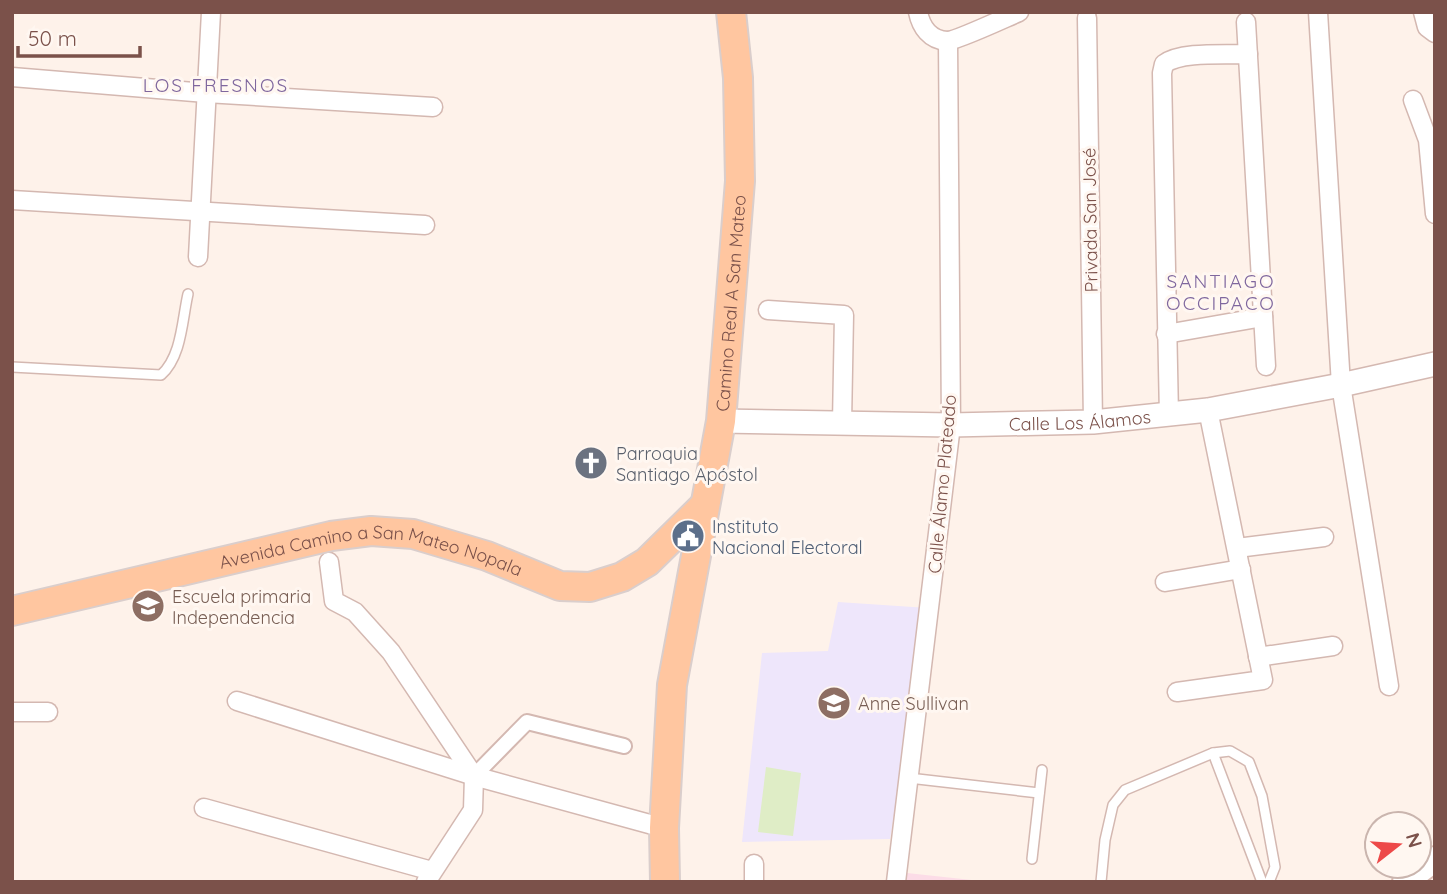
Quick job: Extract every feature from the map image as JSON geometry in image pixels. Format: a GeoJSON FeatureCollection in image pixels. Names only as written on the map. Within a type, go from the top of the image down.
{"type":"FeatureCollection","features":[{"type":"Feature","properties":{"kind":"main road","name":"Camino Real A San Mateo"},"geometry":{"type":"LineString","coordinates":[[665,882],[664,828],[672,685],[721,421],[740,181],[738,78],[731,12]]}},
{"type":"Feature","properties":{"kind":"main road","name":"Avenida Camino a San Mateo Nopala"},"geometry":{"type":"LineString","coordinates":[[12,611],[331,536],[371,531],[413,534],[487,556],[560,586],[590,587],[622,577],[647,562],[703,507]]}},
{"type":"Feature","properties":{"kind":"main road"},"geometry":{"type":"LineString","coordinates":[[1405,882],[1435,859]]}},
{"type":"Feature","properties":{"kind":"street"},"geometry":{"type":"LineString","coordinates":[[198,257],[211,12]]}},
{"type":"Feature","properties":{"kind":"street"},"geometry":{"type":"LineString","coordinates":[[918,12],[920,22],[929,35],[948,41],[1019,12]]}},
{"type":"Feature","properties":{"kind":"street"},"geometry":{"type":"LineString","coordinates":[[1318,12],[1341,385],[1389,686]]}},
{"type":"Feature","properties":{"kind":"street"},"geometry":{"type":"LineString","coordinates":[[1423,12],[1427,27],[1435,33]]}},
{"type":"Feature","properties":{"kind":"street","name":"Privada San José"},"geometry":{"type":"LineString","coordinates":[[1087,19],[1093,422]]}},
{"type":"Feature","properties":{"kind":"street"},"geometry":{"type":"LineString","coordinates":[[1246,22],[1266,366]]}},
{"type":"Feature","properties":{"kind":"street","name":"Calle Álamo Plateado"},"geometry":{"type":"LineString","coordinates":[[895,882],[951,425],[948,41]]}},
{"type":"Feature","properties":{"kind":"street"},"geometry":{"type":"LineString","coordinates":[[1169,416],[1162,73],[1164,64],[1170,59],[1248,54]]}},
{"type":"Feature","properties":{"kind":"street"},"geometry":{"type":"LineString","coordinates":[[12,77],[206,93],[433,107]]}},
{"type":"Feature","properties":{"kind":"street"},"geometry":{"type":"LineString","coordinates":[[1413,100],[1431,140],[1435,214]]}},
{"type":"Feature","properties":{"kind":"street"},"geometry":{"type":"LineString","coordinates":[[12,200],[425,225]]}},
{"type":"Feature","properties":{"kind":"street"},"geometry":{"type":"LineString","coordinates":[[768,310],[844,315],[842,423]]}},
{"type":"Feature","properties":{"kind":"street"},"geometry":{"type":"LineString","coordinates":[[1166,334],[1263,317]]}},
{"type":"Feature","properties":{"kind":"street","name":"Calle Los Álamos"},"geometry":{"type":"LineString","coordinates":[[721,421],[951,425],[1093,422],[1169,416],[1341,385],[1435,364]]}},
{"type":"Feature","properties":{"kind":"street"},"geometry":{"type":"LineString","coordinates":[[1177,692],[1263,680],[1208,410]]}},
{"type":"Feature","properties":{"kind":"street"},"geometry":{"type":"LineString","coordinates":[[1237,548],[1324,537]]}},
{"type":"Feature","properties":{"kind":"street"},"geometry":{"type":"LineString","coordinates":[[329,562],[334,601]]}},
{"type":"Feature","properties":{"kind":"street"},"geometry":{"type":"LineString","coordinates":[[1165,582],[1241,569]]}},
{"type":"Feature","properties":{"kind":"street"},"geometry":{"type":"LineString","coordinates":[[204,808],[429,876],[473,810],[474,776],[391,652],[355,612],[334,601],[316,606]]}},
{"type":"Feature","properties":{"kind":"street"},"geometry":{"type":"LineString","coordinates":[[1258,657],[1332,646]]}},
{"type":"Feature","properties":{"kind":"street"},"geometry":{"type":"LineString","coordinates":[[237,701],[474,776],[664,828]]}},
{"type":"Feature","properties":{"kind":"street"},"geometry":{"type":"LineString","coordinates":[[12,712],[48,712]]}},
{"type":"Feature","properties":{"kind":"street"},"geometry":{"type":"LineString","coordinates":[[474,776],[527,722],[624,746]]}},
{"type":"Feature","properties":{"kind":"lane"},"geometry":{"type":"LineString","coordinates":[[12,367],[161,374],[170,367],[175,355],[188,294]]}},
{"type":"Feature","properties":{"kind":"lane"},"geometry":{"type":"LineString","coordinates":[[1101,882],[1105,840],[1113,805],[1125,790],[1213,754],[1230,751],[1249,762],[1262,796],[1275,867],[1269,882]]}},
{"type":"Feature","properties":{"kind":"lane"},"geometry":{"type":"LineString","coordinates":[[1213,754],[1262,882]]}},
{"type":"Feature","properties":{"kind":"lane"},"geometry":{"type":"LineString","coordinates":[[1032,859],[1042,770]]}},
{"type":"Feature","properties":{"kind":"lane"},"geometry":{"type":"LineString","coordinates":[[909,778],[1039,793]]}},
{"type":"Feature","properties":{"kind":"shaded area","name":"Anne Sullivan"},"geometry":{"type":"Polygon","coordinates":[[[838,602],[928,608],[890,839],[742,842],[762,653],[828,651],[838,602]]]}},
{"type":"Feature","properties":{"kind":"shaded area"},"geometry":{"type":"Polygon","coordinates":[[[907,873],[990,882],[905,882],[907,873]]]}},
{"type":"Feature","properties":{"kind":"green space"},"geometry":{"type":"Polygon","coordinates":[[[766,767],[801,773],[793,836],[758,832],[766,767]]]}},
{"type":"Feature","properties":{"kind":"place","name":"Parroquia Santiago Apóstol"},"geometry":{"type":"Point","coordinates":[591,463]}},
{"type":"Feature","properties":{"kind":"place","name":"Instituto Nacional Electoral"},"geometry":{"type":"Point","coordinates":[688,536]}},
{"type":"Feature","properties":{"kind":"place","name":"Escuela primaria Independencia"},"geometry":{"type":"Point","coordinates":[148,606]}},
{"type":"Feature","properties":{"kind":"place","name":"Anne Sullivan"},"geometry":{"type":"Point","coordinates":[834,703]}},
{"type":"Feature","properties":{"kind":"district","name":"LOS FRESNOS"},"geometry":{"type":"Point","coordinates":[216,85]}},
{"type":"Feature","properties":{"kind":"district","name":"SANTIAGO OCCIPACO"},"geometry":{"type":"Point","coordinates":[1221,292]}}]}
